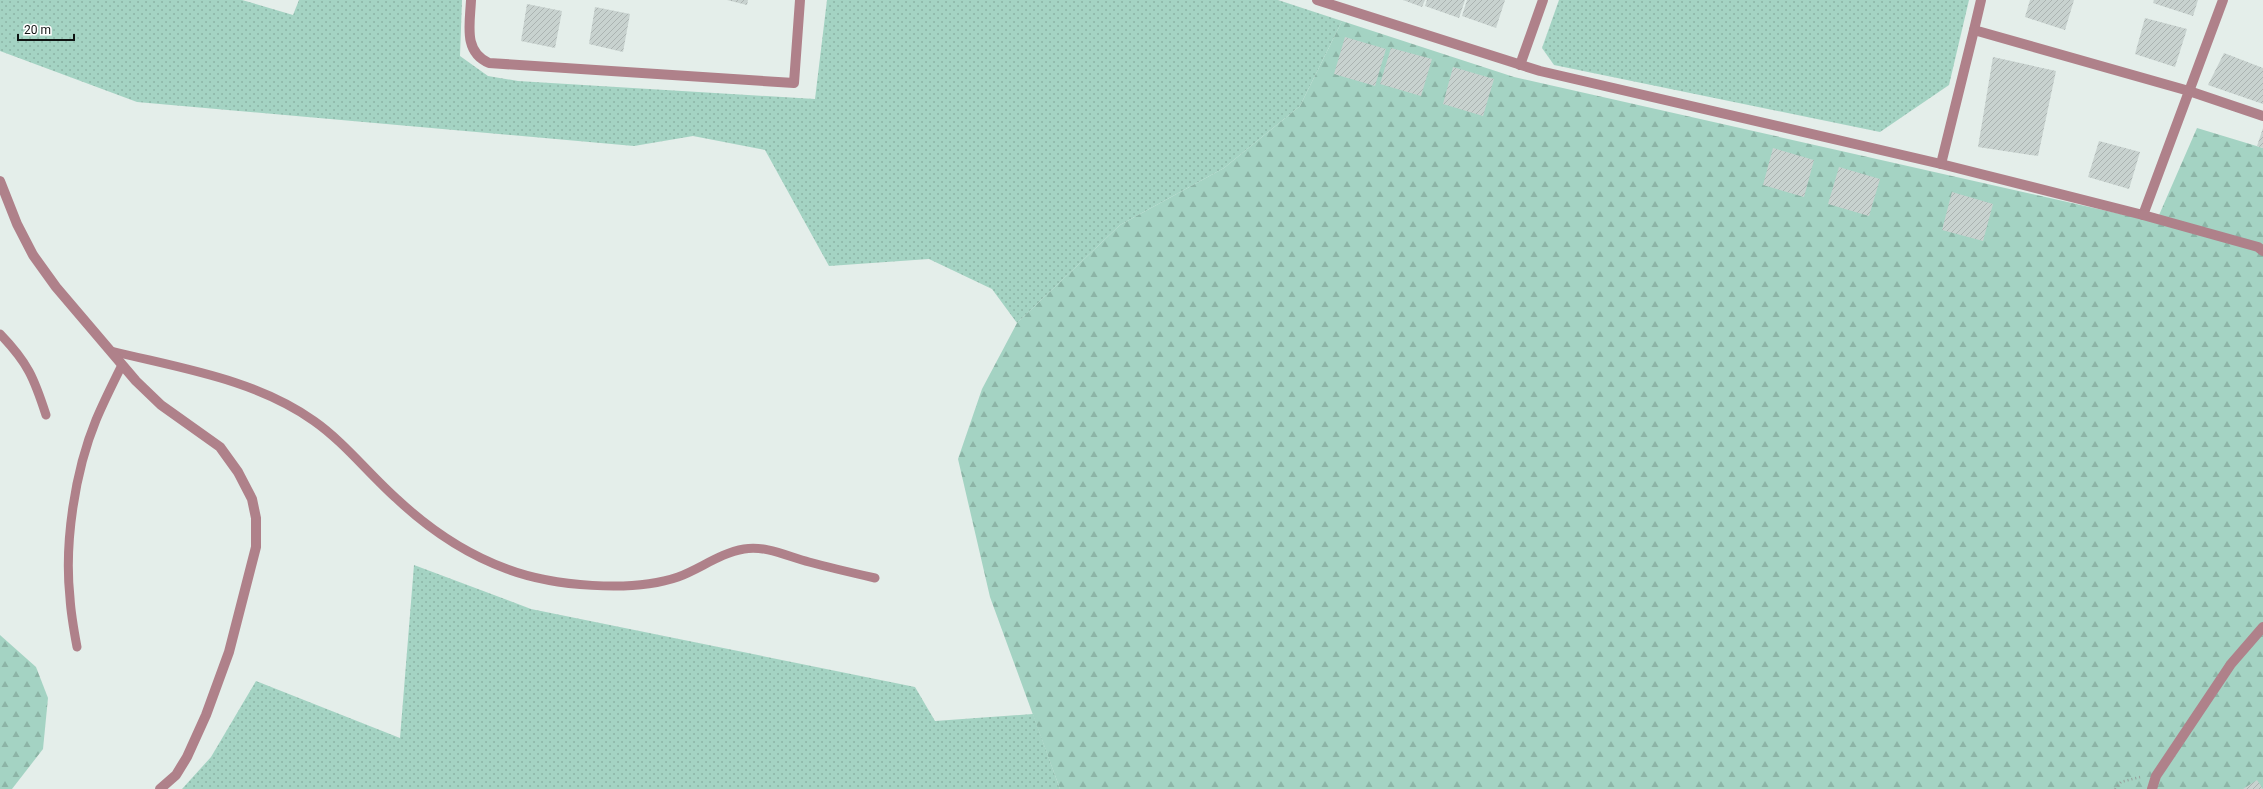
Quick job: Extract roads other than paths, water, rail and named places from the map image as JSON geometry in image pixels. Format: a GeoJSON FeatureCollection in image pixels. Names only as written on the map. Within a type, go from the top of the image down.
{"type":"FeatureCollection","features":[{"type":"Feature","properties":{"kind":"street"},"geometry":{"type":"LineString","coordinates":[[471,0],[469,42],[474,54],[489,63],[794,83],[800,0]]}},
{"type":"Feature","properties":{"kind":"street"},"geometry":{"type":"LineString","coordinates":[[1316,0],[1520,65],[1940,164],[2143,215],[2258,247],[2263,251]]}},
{"type":"Feature","properties":{"kind":"street"},"geometry":{"type":"LineString","coordinates":[[1520,65],[1543,0]]}},
{"type":"Feature","properties":{"kind":"street"},"geometry":{"type":"LineString","coordinates":[[1940,164],[1981,0]]}},
{"type":"Feature","properties":{"kind":"street"},"geometry":{"type":"LineString","coordinates":[[2143,215],[2223,0]]}},
{"type":"Feature","properties":{"kind":"street"},"geometry":{"type":"LineString","coordinates":[[1974,30],[2189,91],[2263,116]]}},
{"type":"Feature","properties":{"kind":"street"},"geometry":{"type":"LineString","coordinates":[[0,181],[17,224],[33,255],[56,287],[122,365],[161,405],[220,447],[238,472],[252,499],[256,518],[256,547],[229,652],[206,715],[187,757],[176,775],[160,789]]}},
{"type":"Feature","properties":{"kind":"street"},"geometry":{"type":"LineString","coordinates":[[2152,789],[2156,776],[2231,664],[2263,628]]}},
{"type":"Feature","properties":{"kind":"lane"},"geometry":{"type":"LineString","coordinates":[[0,334],[25,363],[34,379],[46,415]]}},
{"type":"Feature","properties":{"kind":"lane"},"geometry":{"type":"LineString","coordinates":[[111,351],[252,388],[289,406],[315,421],[397,500],[430,528],[470,554],[509,570],[562,582],[616,586],[658,584],[681,576],[730,553],[759,548],[875,578]]}},
{"type":"Feature","properties":{"kind":"lane"},"geometry":{"type":"LineString","coordinates":[[77,646],[70,597],[70,546],[73,507],[84,458],[96,420],[122,365]]}}]}
